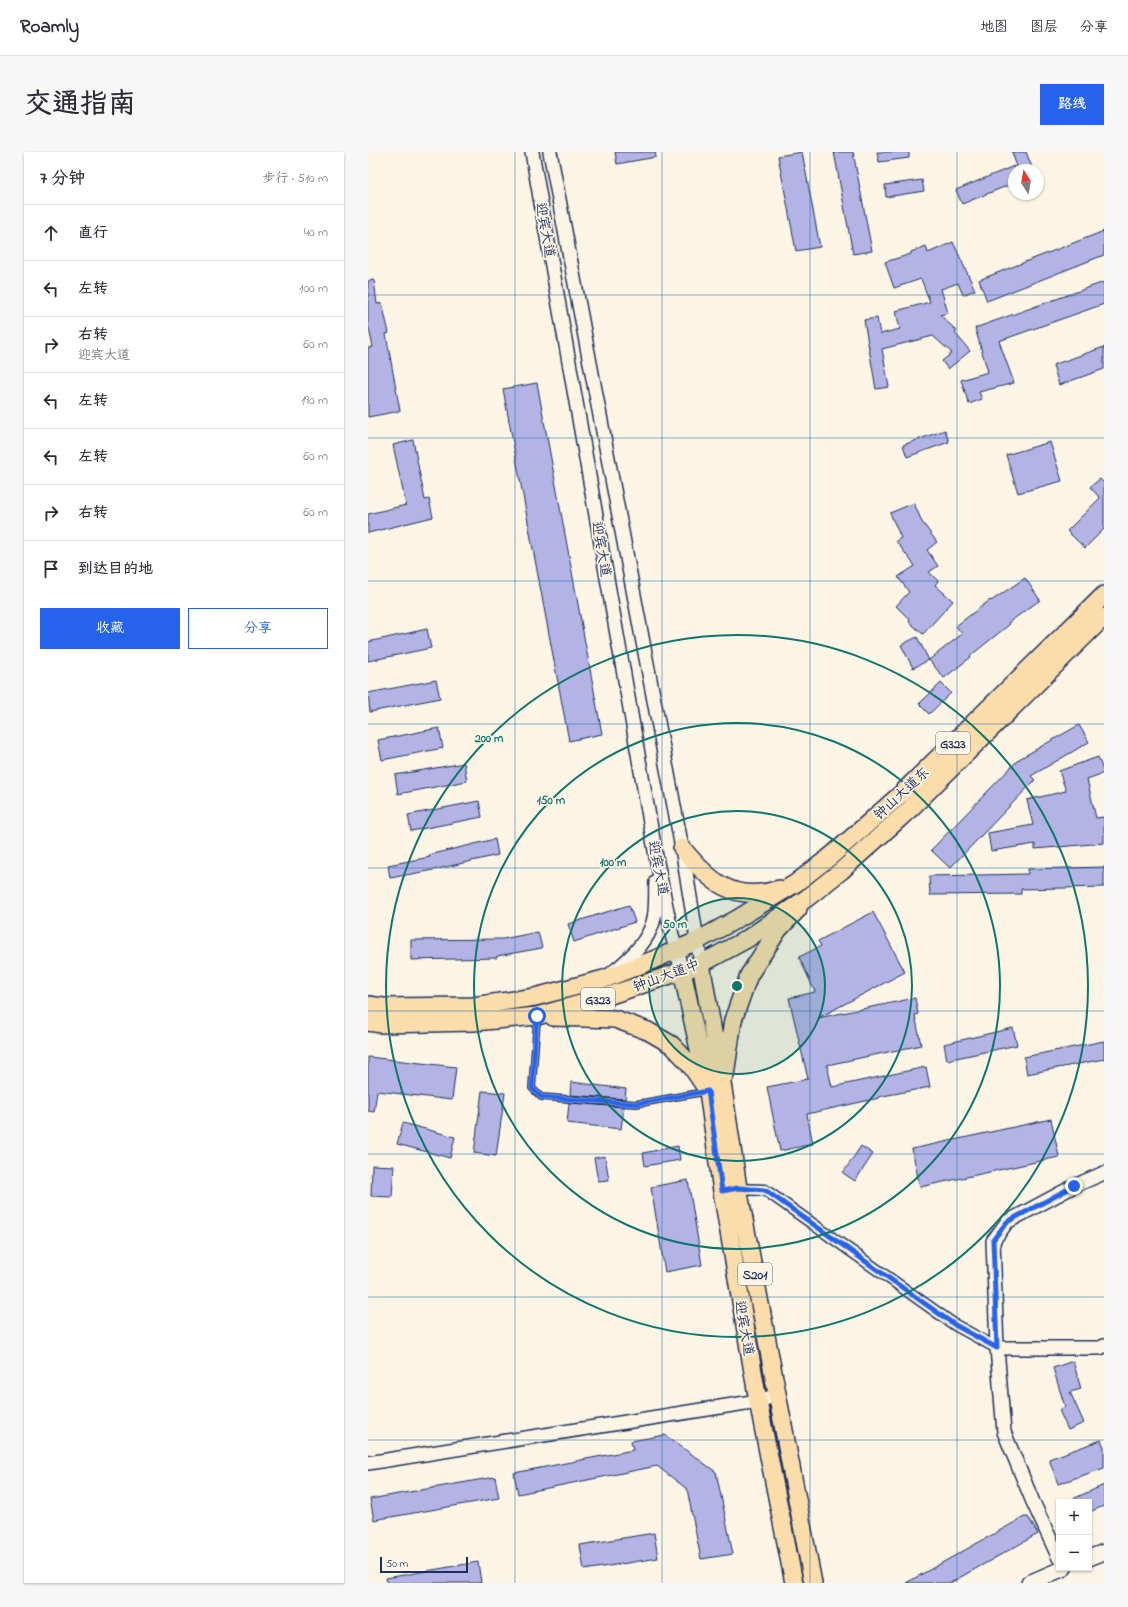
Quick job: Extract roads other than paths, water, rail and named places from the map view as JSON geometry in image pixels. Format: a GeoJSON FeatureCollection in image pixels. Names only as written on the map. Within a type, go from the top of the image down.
{"type":"FeatureCollection","features":[{"type":"Feature","properties":{"kind":"main road","name":"钟山大道东"},"geometry":{"type":"LineString","coordinates":[[796,883],[831,856],[901,794],[1104,595]]}},
{"type":"Feature","properties":{"kind":"main road","name":"钟山大道东"},"geometry":{"type":"LineString","coordinates":[[807,898],[841,871],[910,809],[1104,617]]}},
{"type":"Feature","properties":{"kind":"main road"},"geometry":{"type":"LineString","coordinates":[[682,848],[698,867],[716,883],[728,890],[749,894],[768,893],[796,883]]}},
{"type":"Feature","properties":{"kind":"main road","name":"钟山大道中"},"geometry":{"type":"LineString","coordinates":[[368,1005],[383,1007],[473,1006],[535,997],[604,978],[653,960],[697,941],[796,883]]}},
{"type":"Feature","properties":{"kind":"main road"},"geometry":{"type":"LineString","coordinates":[[715,1090],[733,1020],[749,975],[778,930],[807,898]]}},
{"type":"Feature","properties":{"kind":"main road","name":"钟山大道中"},"geometry":{"type":"LineString","coordinates":[[368,1022],[382,1024],[474,1022],[537,1016],[602,998],[701,964],[747,939],[807,898]]}},
{"type":"Feature","properties":{"kind":"main road","name":"迎宾大道"},"geometry":{"type":"LineString","coordinates":[[701,964],[715,1090],[758,1401],[794,1583]]}},
{"type":"Feature","properties":{"kind":"main road","name":"迎宾大道"},"geometry":{"type":"LineString","coordinates":[[682,971],[715,1090]]}},
{"type":"Feature","properties":{"kind":"main road"},"geometry":{"type":"LineString","coordinates":[[537,1016],[615,1019],[648,1031],[672,1045],[715,1090]]}},
{"type":"Feature","properties":{"kind":"main road","name":"迎宾大道"},"geometry":{"type":"LineString","coordinates":[[730,1190],[778,1395],[814,1583]]}},
{"type":"Feature","properties":{"kind":"main road"},"geometry":{"type":"LineString","coordinates":[[1092,1557],[1104,1552]]}},
{"type":"Feature","properties":{"kind":"main road"},"geometry":{"type":"LineString","coordinates":[[1029,1583],[1057,1571]]}},
{"type":"Feature","properties":{"kind":"street","name":"迎宾大道"},"geometry":{"type":"LineString","coordinates":[[532,152],[657,862],[672,935],[682,971]]}},
{"type":"Feature","properties":{"kind":"street","name":"迎宾大道"},"geometry":{"type":"LineString","coordinates":[[550,152],[682,848],[701,964]]}},
{"type":"Feature","properties":{"kind":"street"},"geometry":{"type":"LineString","coordinates":[[604,978],[629,959],[644,941],[651,928],[654,920],[657,862]]}},
{"type":"Feature","properties":{"kind":"street"},"geometry":{"type":"LineString","coordinates":[[1056,1552],[1033,1502],[1004,1432],[997,1348],[993,1240],[1007,1222],[1074,1186],[1104,1173]]}},
{"type":"Feature","properties":{"kind":"street"},"geometry":{"type":"LineString","coordinates":[[730,1190],[765,1190],[955,1325],[997,1348],[1100,1348],[1104,1346]]}},
{"type":"Feature","properties":{"kind":"street"},"geometry":{"type":"LineString","coordinates":[[368,1463],[758,1401],[778,1395]]}},
{"type":"Feature","properties":{"kind":"lane"},"geometry":{"type":"LineString","coordinates":[[537,1016],[532,1088],[541,1097],[636,1104],[715,1090]]}}]}
